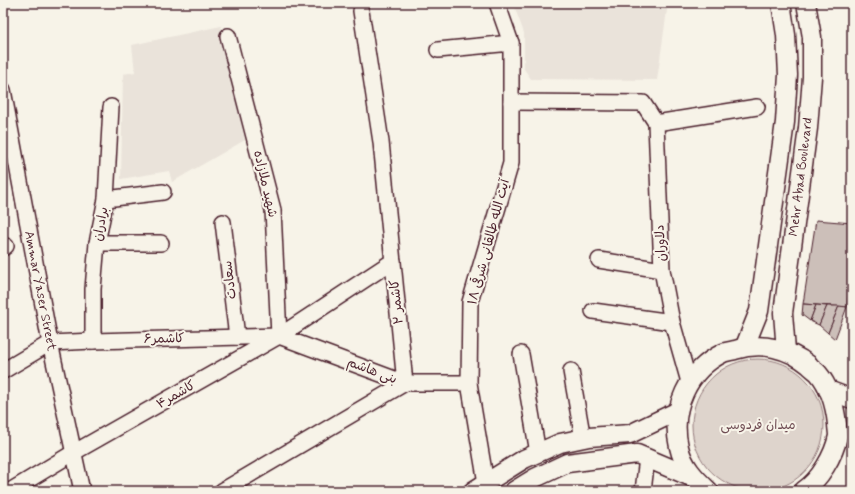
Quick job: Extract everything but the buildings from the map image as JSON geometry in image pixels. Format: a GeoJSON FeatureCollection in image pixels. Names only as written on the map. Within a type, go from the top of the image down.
{"type":"FeatureCollection","features":[{"type":"Feature","properties":{"kind":"main road","name":"Mehr Abad Boulevard"},"geometry":{"type":"LineString","coordinates":[[745,346],[759,311],[785,122],[788,75],[786,35],[781,3]]}},
{"type":"Feature","properties":{"kind":"main road","name":"Mehr Abad Boulevard"},"geometry":{"type":"LineString","coordinates":[[786,351],[783,313],[808,128],[812,77],[812,37],[806,3]]}},
{"type":"Feature","properties":{"kind":"main road"},"geometry":{"type":"LineString","coordinates":[[702,485],[685,464],[679,448],[676,429],[678,411],[682,396],[689,382],[704,365],[723,353],[745,346],[766,346],[786,351],[803,360],[818,373],[828,390],[845,433],[822,473],[808,488],[803,491]]}},
{"type":"Feature","properties":{"kind":"main road"},"geometry":{"type":"LineString","coordinates":[[828,390],[852,399]]}},
{"type":"Feature","properties":{"kind":"main road"},"geometry":{"type":"LineString","coordinates":[[480,487],[524,459],[560,443],[630,434],[678,411]]}},
{"type":"Feature","properties":{"kind":"main road"},"geometry":{"type":"LineString","coordinates":[[514,491],[535,478],[567,463],[637,454],[702,485]]}},
{"type":"Feature","properties":{"kind":"street","name":"آیت الله طالقانی شرقی ۱۸"},"geometry":{"type":"LineString","coordinates":[[480,487],[469,383],[470,302],[510,163],[510,44],[497,3]]}},
{"type":"Feature","properties":{"kind":"street","name":"کاشمر ۲"},"geometry":{"type":"LineString","coordinates":[[361,11],[381,142],[405,383]]}},
{"type":"Feature","properties":{"kind":"street","name":"شهید ملازاده"},"geometry":{"type":"LineString","coordinates":[[228,36],[273,210],[279,336]]}},
{"type":"Feature","properties":{"kind":"street"},"geometry":{"type":"LineString","coordinates":[[438,50],[510,44]]}},
{"type":"Feature","properties":{"kind":"street","name":"Ammar Yaser Street"},"geometry":{"type":"LineString","coordinates":[[3,90],[5,114],[50,344],[82,491]]}},
{"type":"Feature","properties":{"kind":"street"},"geometry":{"type":"LineString","coordinates":[[510,102],[643,103],[656,123],[757,107]]}},
{"type":"Feature","properties":{"kind":"street","name":"برادران"},"geometry":{"type":"LineString","coordinates":[[94,341],[92,289],[97,243],[106,199],[111,107]]}},
{"type":"Feature","properties":{"kind":"street","name":"دلاوران"},"geometry":{"type":"LineString","coordinates":[[656,123],[662,270],[672,322],[689,382]]}},
{"type":"Feature","properties":{"kind":"street"},"geometry":{"type":"LineString","coordinates":[[106,199],[163,192]]}},
{"type":"Feature","properties":{"kind":"street","name":"سعادت"},"geometry":{"type":"LineString","coordinates":[[223,222],[237,337]]}},
{"type":"Feature","properties":{"kind":"street"},"geometry":{"type":"LineString","coordinates":[[97,243],[161,243]]}},
{"type":"Feature","properties":{"kind":"street","name":"کاشمر۴"},"geometry":{"type":"LineString","coordinates":[[10,491],[73,453],[279,336],[393,260]]}},
{"type":"Feature","properties":{"kind":"street"},"geometry":{"type":"LineString","coordinates":[[599,260],[662,270]]}},
{"type":"Feature","properties":{"kind":"street"},"geometry":{"type":"LineString","coordinates":[[592,310],[672,322]]}},
{"type":"Feature","properties":{"kind":"street","name":"کاشمر۶"},"geometry":{"type":"LineString","coordinates":[[50,344],[94,341],[279,336]]}},
{"type":"Feature","properties":{"kind":"street","name":"بنی هاشم"},"geometry":{"type":"LineString","coordinates":[[279,336],[405,383],[469,383]]}},
{"type":"Feature","properties":{"kind":"street"},"geometry":{"type":"LineString","coordinates":[[3,370],[50,344]]}},
{"type":"Feature","properties":{"kind":"street"},"geometry":{"type":"LineString","coordinates":[[521,354],[538,453]]}},
{"type":"Feature","properties":{"kind":"street"},"geometry":{"type":"LineString","coordinates":[[571,371],[583,439]]}},
{"type":"Feature","properties":{"kind":"street"},"geometry":{"type":"LineString","coordinates":[[222,491],[405,383]]}},
{"type":"Feature","properties":{"kind":"street"},"geometry":{"type":"LineString","coordinates":[[643,491],[647,458]]}},
{"type":"Feature","properties":{"kind":"shaded area"},"geometry":{"type":"Polygon","coordinates":[[[513,3],[668,3],[657,80],[531,79],[524,69],[524,33],[513,3]]]}},
{"type":"Feature","properties":{"kind":"shaded area"},"geometry":{"type":"Polygon","coordinates":[[[221,26],[245,140],[172,182],[169,171],[121,179],[123,74],[135,72],[132,45],[221,26]]]}},
{"type":"Feature","properties":{"kind":"green space","name":"میدان فردوسی"},"geometry":{"type":"Polygon","coordinates":[[[764,359],[783,364],[795,370],[805,378],[813,388],[819,400],[823,412],[823,438],[819,450],[813,462],[805,472],[795,480],[783,486],[771,490],[752,491],[733,486],[721,480],[711,472],[703,462],[697,450],[693,438],[692,419],[697,400],[703,388],[711,378],[721,370],[733,364],[745,360],[764,359]]]}}]}
